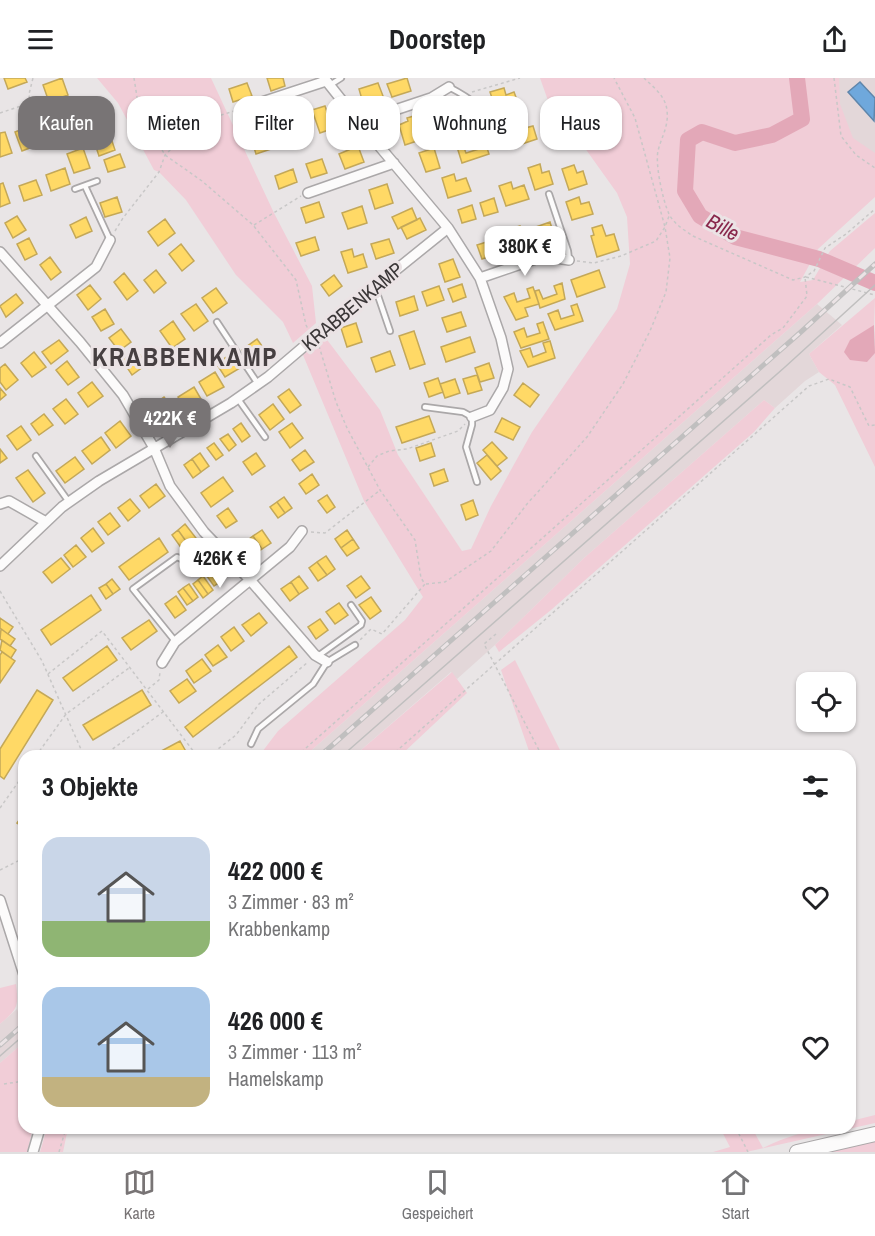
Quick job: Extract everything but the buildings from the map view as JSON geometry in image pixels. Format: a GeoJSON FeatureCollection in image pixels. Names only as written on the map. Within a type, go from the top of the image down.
{"type":"FeatureCollection","features":[{"type":"Feature","properties":{"kind":"main road"},"geometry":{"type":"LineString","coordinates":[[797,1152],[875,1134]]}},
{"type":"Feature","properties":{"kind":"street"},"geometry":{"type":"LineString","coordinates":[[281,96],[327,81],[338,96]]}},
{"type":"Feature","properties":{"kind":"street"},"geometry":{"type":"LineString","coordinates":[[400,108],[431,98],[449,87]]}},
{"type":"Feature","properties":{"kind":"street"},"geometry":{"type":"LineString","coordinates":[[382,150],[448,228],[480,278],[501,338],[508,369],[503,388],[490,410],[472,417]]}},
{"type":"Feature","properties":{"kind":"street"},"geometry":{"type":"LineString","coordinates":[[308,193],[394,164]]}},
{"type":"Feature","properties":{"kind":"street","name":"KRABBENKAMP"},"geometry":{"type":"LineString","coordinates":[[0,566],[69,502],[99,481],[238,399],[258,384],[448,228]]}},
{"type":"Feature","properties":{"kind":"street"},"geometry":{"type":"LineString","coordinates":[[0,343],[96,267],[110,240]]}},
{"type":"Feature","properties":{"kind":"street"},"geometry":{"type":"LineString","coordinates":[[0,252],[123,395],[154,448],[170,486],[212,543],[250,581],[317,656],[327,662]]}},
{"type":"Feature","properties":{"kind":"street"},"geometry":{"type":"LineString","coordinates":[[480,278],[544,256],[569,260]]}},
{"type":"Feature","properties":{"kind":"street"},"geometry":{"type":"LineString","coordinates":[[0,504],[9,501],[46,522]]}},
{"type":"Feature","properties":{"kind":"street"},"geometry":{"type":"LineString","coordinates":[[162,663],[175,642],[290,547],[302,531]]}},
{"type":"Feature","properties":{"kind":"street"},"geometry":{"type":"LineString","coordinates":[[0,900],[18,956]]}},
{"type":"Feature","properties":{"kind":"street"},"geometry":{"type":"LineString","coordinates":[[33,1152],[38,1134]]}},
{"type":"Feature","properties":{"kind":"lane"},"geometry":{"type":"LineString","coordinates":[[327,81],[342,78]]}},
{"type":"Feature","properties":{"kind":"lane"},"geometry":{"type":"LineString","coordinates":[[449,87],[466,96]]}},
{"type":"Feature","properties":{"kind":"lane"},"geometry":{"type":"LineString","coordinates":[[75,189],[97,181]]}},
{"type":"Feature","properties":{"kind":"lane"},"geometry":{"type":"LineString","coordinates":[[85,186],[110,240]]}},
{"type":"Feature","properties":{"kind":"lane"},"geometry":{"type":"LineString","coordinates":[[549,194],[568,250],[569,260]]}},
{"type":"Feature","properties":{"kind":"lane"},"geometry":{"type":"LineString","coordinates":[[375,287],[390,331]]}},
{"type":"Feature","properties":{"kind":"lane"},"geometry":{"type":"LineString","coordinates":[[217,322],[258,384]]}},
{"type":"Feature","properties":{"kind":"lane"},"geometry":{"type":"LineString","coordinates":[[238,399],[265,437]]}},
{"type":"Feature","properties":{"kind":"lane"},"geometry":{"type":"LineString","coordinates":[[425,406],[464,412],[472,417],[466,447],[477,482]]}},
{"type":"Feature","properties":{"kind":"lane"},"geometry":{"type":"LineString","coordinates":[[36,456],[69,502]]}},
{"type":"Feature","properties":{"kind":"lane"},"geometry":{"type":"LineString","coordinates":[[175,642],[133,589],[177,557],[186,561],[212,543]]}},
{"type":"Feature","properties":{"kind":"lane"},"geometry":{"type":"LineString","coordinates":[[317,656],[361,625],[362,621],[351,605]]}},
{"type":"Feature","properties":{"kind":"lane"},"geometry":{"type":"LineString","coordinates":[[251,744],[258,729],[313,684],[327,662],[355,645]]}},
{"type":"Feature","properties":{"kind":"path"},"geometry":{"type":"LineString","coordinates":[[0,113],[30,102],[29,94],[33,78]]}},
{"type":"Feature","properties":{"kind":"path"},"geometry":{"type":"LineString","coordinates":[[134,78],[137,97],[165,155],[202,181],[253,225],[296,280],[306,325],[322,351],[336,402],[346,428],[380,490],[415,540],[421,578],[425,584]]}},
{"type":"Feature","properties":{"kind":"path"},"geometry":{"type":"LineString","coordinates":[[468,94],[520,78]]}},
{"type":"Feature","properties":{"kind":"path"},"geometry":{"type":"LineString","coordinates":[[355,645],[371,630],[382,634],[425,584],[445,582],[491,551],[527,504],[587,437],[623,384],[650,331],[666,292],[669,258],[665,227],[635,118],[614,78]]}},
{"type":"Feature","properties":{"kind":"path"},"geometry":{"type":"LineString","coordinates":[[644,78],[663,96],[668,110],[666,131],[658,149],[656,164],[669,215],[680,228],[693,236],[793,280],[806,277],[814,271],[825,248],[846,234],[875,209]]}},
{"type":"Feature","properties":{"kind":"path"},"geometry":{"type":"LineString","coordinates":[[834,78],[841,136],[856,155],[875,168]]}},
{"type":"Feature","properties":{"kind":"path"},"geometry":{"type":"LineString","coordinates":[[110,240],[123,218],[159,172],[165,155],[199,122],[233,111]]}},
{"type":"Feature","properties":{"kind":"path"},"geometry":{"type":"LineString","coordinates":[[253,225],[308,193]]}},
{"type":"Feature","properties":{"kind":"path"},"geometry":{"type":"LineString","coordinates":[[569,260],[594,263],[621,256],[656,241],[669,215]]}},
{"type":"Feature","properties":{"kind":"path"},"geometry":{"type":"LineString","coordinates":[[806,277],[875,295]]}},
{"type":"Feature","properties":{"kind":"path"},"geometry":{"type":"LineString","coordinates":[[304,750],[771,335],[783,328],[807,296],[806,277]]}},
{"type":"Feature","properties":{"kind":"path"},"geometry":{"type":"LineString","coordinates":[[398,750],[809,386],[829,379],[850,387],[869,426],[875,424]]}},
{"type":"Feature","properties":{"kind":"path"},"geometry":{"type":"LineString","coordinates":[[368,467],[377,456],[389,451],[407,449],[458,431],[472,417]]}},
{"type":"Feature","properties":{"kind":"path"},"geometry":{"type":"LineString","coordinates":[[302,531],[325,533],[380,490]]}},
{"type":"Feature","properties":{"kind":"path"},"geometry":{"type":"LineString","coordinates":[[0,591],[42,661],[81,750]]}},
{"type":"Feature","properties":{"kind":"path"},"geometry":{"type":"LineString","coordinates":[[48,674],[102,631],[192,750]]}},
{"type":"Feature","properties":{"kind":"path"},"geometry":{"type":"LineString","coordinates":[[496,634],[484,644],[539,750]]}},
{"type":"Feature","properties":{"kind":"path"},"geometry":{"type":"LineString","coordinates":[[217,750],[236,735],[259,704],[317,656]]}},
{"type":"Feature","properties":{"kind":"path"},"geometry":{"type":"LineString","coordinates":[[147,690],[159,680],[162,663]]}},
{"type":"Feature","properties":{"kind":"path"},"geometry":{"type":"LineString","coordinates":[[40,750],[66,714],[130,667]]}},
{"type":"Feature","properties":{"kind":"path"},"geometry":{"type":"LineString","coordinates":[[111,750],[163,711]]}},
{"type":"Feature","properties":{"kind":"path"},"geometry":{"type":"LineString","coordinates":[[0,808],[18,782]]}},
{"type":"Feature","properties":{"kind":"path"},"geometry":{"type":"LineString","coordinates":[[0,870],[18,861]]}},
{"type":"Feature","properties":{"kind":"path"},"geometry":{"type":"LineString","coordinates":[[4,1084],[18,1082]]}},
{"type":"Feature","properties":{"kind":"path"},"geometry":{"type":"LineString","coordinates":[[59,1152],[64,1134]]}},
{"type":"Feature","properties":{"kind":"path"},"geometry":{"type":"LineString","coordinates":[[739,1134],[748,1152]]}},
{"type":"Feature","properties":{"kind":"shaded area"},"geometry":{"type":"Polygon","coordinates":[[[97,78],[211,78],[219,96],[127,96],[127,120],[115,96],[112,96],[97,78]]]}},
{"type":"Feature","properties":{"kind":"shaded area"},"geometry":{"type":"Polygon","coordinates":[[[540,78],[839,78],[840,104],[853,138],[875,153],[875,197],[818,249],[800,282],[813,280],[830,251],[875,213],[875,248],[817,304],[312,750],[264,750],[278,731],[405,620],[423,597],[364,501],[303,355],[325,337],[380,410],[398,455],[462,551],[471,549],[491,506],[532,432],[617,309],[630,264],[627,217],[617,193],[586,150],[622,150],[622,96],[546,96],[540,78]]]}},
{"type":"Feature","properties":{"kind":"shaded area"},"geometry":{"type":"Polygon","coordinates":[[[837,78],[875,78],[875,160],[856,147],[839,104],[837,78]]]}},
{"type":"Feature","properties":{"kind":"shaded area"},"geometry":{"type":"Polygon","coordinates":[[[221,99],[233,125],[233,150],[245,150],[312,286],[316,323],[293,343],[283,322],[236,275],[186,200],[159,172],[154,170],[143,150],[221,150],[221,99]]]}},
{"type":"Feature","properties":{"kind":"shaded area"},"geometry":{"type":"Polygon","coordinates":[[[875,298],[873,353],[875,353],[875,467],[835,385],[819,372],[809,354],[875,298]]]}},
{"type":"Feature","properties":{"kind":"shaded area"},"geometry":{"type":"Polygon","coordinates":[[[817,304],[842,325],[809,354],[819,372],[805,381],[775,408],[764,400],[584,558],[457,679],[451,672],[361,750],[312,750],[817,304]]]}},
{"type":"Feature","properties":{"kind":"shaded area"},"geometry":{"type":"Polygon","coordinates":[[[874,325],[875,353],[867,362],[850,360],[844,352],[850,340],[874,325]]]}},
{"type":"Feature","properties":{"kind":"shaded area"},"geometry":{"type":"Polygon","coordinates":[[[764,400],[775,408],[754,432],[551,610],[499,652],[495,645],[584,558],[764,400]]]}},
{"type":"Feature","properties":{"kind":"shaded area"},"geometry":{"type":"Polygon","coordinates":[[[515,660],[560,750],[529,750],[501,670],[515,660]]]}},
{"type":"Feature","properties":{"kind":"shaded area"},"geometry":{"type":"Polygon","coordinates":[[[452,672],[467,693],[406,750],[361,750],[452,672]]]}},
{"type":"Feature","properties":{"kind":"shaded area"},"geometry":{"type":"Polygon","coordinates":[[[16,984],[17,1003],[10,1015],[0,1024],[0,988],[16,984]]]}},
{"type":"Feature","properties":{"kind":"shaded area"},"geometry":{"type":"Polygon","coordinates":[[[17,1009],[18,1047],[0,1063],[0,1024],[17,1009]]]}},
{"type":"Feature","properties":{"kind":"shaded area"},"geometry":{"type":"Polygon","coordinates":[[[18,1047],[18,1134],[32,1134],[27,1152],[0,1152],[0,1063],[18,1047]]]}},
{"type":"Feature","properties":{"kind":"shaded area"},"geometry":{"type":"Polygon","coordinates":[[[875,1115],[875,1123],[856,1127],[856,1120],[875,1115]]]}},
{"type":"Feature","properties":{"kind":"shaded area"},"geometry":{"type":"Polygon","coordinates":[[[45,1134],[67,1134],[63,1152],[40,1152],[45,1134]]]}},
{"type":"Feature","properties":{"kind":"shaded area"},"geometry":{"type":"Polygon","coordinates":[[[723,1134],[755,1134],[763,1148],[799,1134],[826,1134],[746,1152],[713,1152],[730,1147],[723,1134]]]}},
{"type":"Feature","properties":{"kind":"shaded area"},"geometry":{"type":"Polygon","coordinates":[[[875,1139],[875,1152],[819,1152],[875,1139]]]}},
{"type":"Feature","properties":{"kind":"waterway","name":"Bille"},"geometry":{"type":"LineString","coordinates":[[797,78],[802,119],[772,135],[735,143],[702,132],[688,140],[685,191],[700,216],[735,237],[819,259],[875,283]]}},
{"type":"Feature","properties":{"kind":"tram line"},"geometry":{"type":"LineString","coordinates":[[349,750],[785,367],[875,285]]}},
{"type":"Feature","properties":{"kind":"tram line"},"geometry":{"type":"LineString","coordinates":[[0,1056],[18,1040]]}},
{"type":"Feature","properties":{"kind":"railway"},"geometry":{"type":"LineString","coordinates":[[327,750],[875,264]]}},
{"type":"Feature","properties":{"kind":"railway"},"geometry":{"type":"LineString","coordinates":[[0,1045],[18,1029]]}},
{"type":"Feature","properties":{"kind":"district","name":"KRABBENKAMP"},"geometry":{"type":"Point","coordinates":[185,356]}}]}
